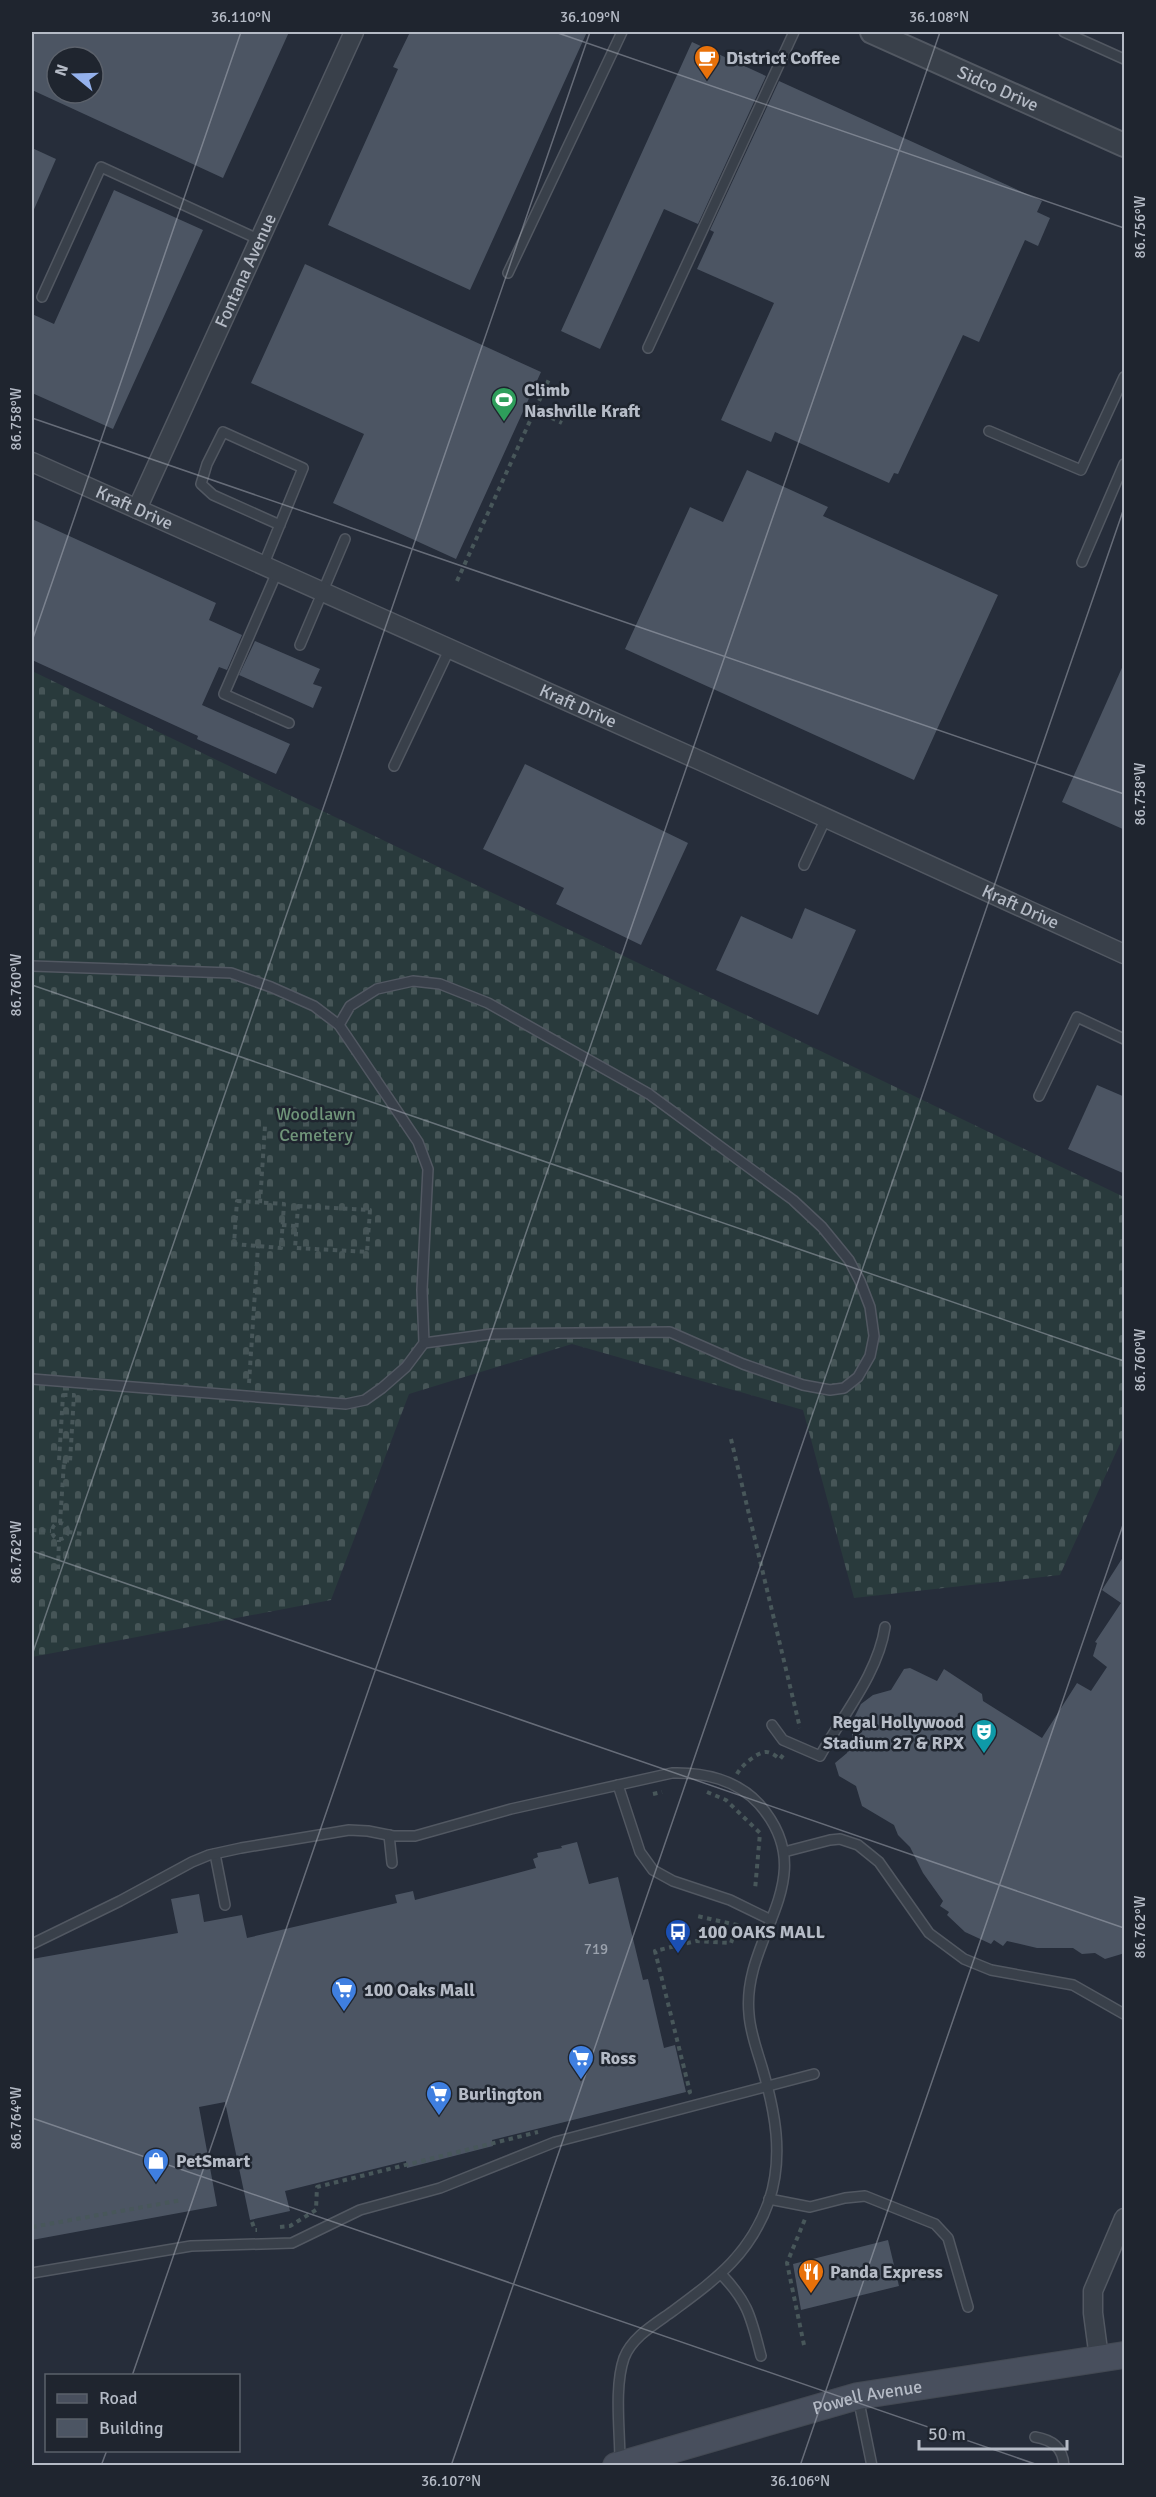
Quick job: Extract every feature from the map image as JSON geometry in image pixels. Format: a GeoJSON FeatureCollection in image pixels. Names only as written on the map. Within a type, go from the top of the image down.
{"type":"FeatureCollection","features":[{"type":"Feature","properties":{"kind":"main road","name":"Powell Avenue"},"geometry":{"type":"LineString","coordinates":[[619,2465],[858,2396],[1125,2355]]}},
{"type":"Feature","properties":{"kind":"street","name":"Fontana Avenue"},"geometry":{"type":"LineString","coordinates":[[137,509],[354,32]]}},
{"type":"Feature","properties":{"kind":"street","name":"Sidco Drive"},"geometry":{"type":"LineString","coordinates":[[875,32],[1125,145]]}},
{"type":"Feature","properties":{"kind":"street","name":"Kraft Drive"},"geometry":{"type":"LineString","coordinates":[[32,462],[1125,954]]}},
{"type":"Feature","properties":{"kind":"street"},"geometry":{"type":"LineString","coordinates":[[1100,2358],[1093,2313],[1093,2291],[1125,2218]]}},
{"type":"Feature","properties":{"kind":"lane"},"geometry":{"type":"LineString","coordinates":[[508,273],[622,32]]}},
{"type":"Feature","properties":{"kind":"lane"},"geometry":{"type":"LineString","coordinates":[[648,348],[794,32]]}},
{"type":"Feature","properties":{"kind":"lane"},"geometry":{"type":"LineString","coordinates":[[1064,32],[1125,59]]}},
{"type":"Feature","properties":{"kind":"lane"},"geometry":{"type":"LineString","coordinates":[[42,297],[101,167],[260,240]]}},
{"type":"Feature","properties":{"kind":"lane"},"geometry":{"type":"LineString","coordinates":[[989,431],[1081,470],[1125,377]]}},
{"type":"Feature","properties":{"kind":"lane"},"geometry":{"type":"LineString","coordinates":[[280,525],[213,495],[201,484],[207,464],[223,432],[303,468],[280,525],[270,569],[224,694],[289,723]]}},
{"type":"Feature","properties":{"kind":"lane"},"geometry":{"type":"LineString","coordinates":[[1083,562],[1125,464]]}},
{"type":"Feature","properties":{"kind":"lane"},"geometry":{"type":"LineString","coordinates":[[300,645],[345,539]]}},
{"type":"Feature","properties":{"kind":"lane"},"geometry":{"type":"LineString","coordinates":[[394,766],[449,650]]}},
{"type":"Feature","properties":{"kind":"lane"},"geometry":{"type":"LineString","coordinates":[[804,865],[826,818]]}},
{"type":"Feature","properties":{"kind":"lane"},"geometry":{"type":"LineString","coordinates":[[32,966],[231,974],[271,987],[314,1006],[339,1025],[417,1142],[428,1169],[422,1290],[424,1343],[406,1367],[365,1400],[346,1404],[32,1379]]}},
{"type":"Feature","properties":{"kind":"lane"},"geometry":{"type":"LineString","coordinates":[[339,1025],[350,1006],[376,989],[413,981],[440,984],[488,1003],[649,1094],[793,1200],[822,1227],[849,1260],[860,1281],[870,1307],[874,1336],[870,1356],[858,1377],[844,1388],[830,1390],[822,1390],[780,1377],[664,1331],[491,1334],[424,1343]]}},
{"type":"Feature","properties":{"kind":"lane"},"geometry":{"type":"LineString","coordinates":[[1039,1096],[1077,1017],[1125,1039]]}},
{"type":"Feature","properties":{"kind":"lane"},"geometry":{"type":"LineString","coordinates":[[771,1725],[776,1733],[791,1744],[820,1756],[834,1736],[872,1666],[885,1627]]}},
{"type":"Feature","properties":{"kind":"lane"},"geometry":{"type":"LineString","coordinates":[[32,1944],[120,1902],[192,1862],[215,1854],[349,1830],[415,1836],[511,1809],[682,1773],[723,1780],[742,1790],[763,1809],[777,1832],[784,1852],[783,1882],[755,1965],[748,2000],[752,2031],[768,2086],[777,2144],[774,2184],[746,2247],[721,2274],[641,2335],[628,2350],[622,2365],[620,2386],[619,2465]]}},
{"type":"Feature","properties":{"kind":"lane"},"geometry":{"type":"LineString","coordinates":[[618,1785],[640,1852],[653,1870],[673,1881],[730,1900],[771,1920]]}},
{"type":"Feature","properties":{"kind":"lane"},"geometry":{"type":"LineString","coordinates":[[389,1835],[392,1863]]}},
{"type":"Feature","properties":{"kind":"lane"},"geometry":{"type":"LineString","coordinates":[[784,1852],[840,1839],[858,1845],[879,1862],[929,1933],[964,1959],[991,1970],[1073,1985],[1125,2014]]}},
{"type":"Feature","properties":{"kind":"lane"},"geometry":{"type":"LineString","coordinates":[[215,1854],[225,1905]]}},
{"type":"Feature","properties":{"kind":"lane"},"geometry":{"type":"LineString","coordinates":[[32,2273],[191,2246],[292,2243],[360,2210],[440,2188],[555,2142],[814,2074]]}},
{"type":"Feature","properties":{"kind":"lane"},"geometry":{"type":"LineString","coordinates":[[769,2199],[810,2207],[845,2198],[865,2196],[935,2224],[948,2238],[968,2307]]}},
{"type":"Feature","properties":{"kind":"lane"},"geometry":{"type":"LineString","coordinates":[[721,2274],[739,2294],[749,2311],[761,2356]]}},
{"type":"Feature","properties":{"kind":"lane"},"geometry":{"type":"LineString","coordinates":[[858,2396],[872,2466]]}},
{"type":"Feature","properties":{"kind":"lane"},"geometry":{"type":"LineString","coordinates":[[1035,2437],[1058,2446],[1064,2466]]}},
{"type":"Feature","properties":{"kind":"path"},"geometry":{"type":"LineString","coordinates":[[457,581],[550,378]]}},
{"type":"Feature","properties":{"kind":"path"},"geometry":{"type":"LineString","coordinates":[[535,410],[562,423]]}},
{"type":"Feature","properties":{"kind":"path"},"geometry":{"type":"LineString","coordinates":[[260,1203],[265,1126]]}},
{"type":"Feature","properties":{"kind":"path"},"geometry":{"type":"LineString","coordinates":[[237,1201],[284,1204],[282,1225],[281,1248],[234,1244],[237,1201]]}},
{"type":"Feature","properties":{"kind":"path"},"geometry":{"type":"LineString","coordinates":[[298,1206],[370,1210],[367,1252],[295,1248],[296,1226],[298,1206]]}},
{"type":"Feature","properties":{"kind":"path"},"geometry":{"type":"LineString","coordinates":[[282,1225],[296,1226]]}},
{"type":"Feature","properties":{"kind":"path"},"geometry":{"type":"LineString","coordinates":[[248,1397],[258,1246]]}},
{"type":"Feature","properties":{"kind":"path"},"geometry":{"type":"LineString","coordinates":[[63,1395],[74,1395],[69,1462],[64,1462],[59,1461],[63,1395]]}},
{"type":"Feature","properties":{"kind":"path"},"geometry":{"type":"LineString","coordinates":[[731,1439],[800,1728]]}},
{"type":"Feature","properties":{"kind":"path"},"geometry":{"type":"LineString","coordinates":[[60,1523],[64,1462]]}},
{"type":"Feature","properties":{"kind":"path"},"geometry":{"type":"LineString","coordinates":[[60,1523],[66,1526],[68,1532],[65,1538],[59,1540],[53,1537],[51,1531],[54,1525],[60,1523]]}},
{"type":"Feature","properties":{"kind":"path"},"geometry":{"type":"LineString","coordinates":[[32,1530],[51,1531]]}},
{"type":"Feature","properties":{"kind":"path"},"geometry":{"type":"LineString","coordinates":[[68,1532],[83,1534]]}},
{"type":"Feature","properties":{"kind":"path"},"geometry":{"type":"LineString","coordinates":[[58,1569],[59,1540]]}},
{"type":"Feature","properties":{"kind":"path"},"geometry":{"type":"LineString","coordinates":[[735,1776],[740,1769],[762,1752],[770,1753],[780,1759],[791,1744]]}},
{"type":"Feature","properties":{"kind":"path"},"geometry":{"type":"LineString","coordinates":[[697,1789],[726,1800],[760,1833],[755,1890]]}},
{"type":"Feature","properties":{"kind":"path"},"geometry":{"type":"LineString","coordinates":[[653,1794],[664,1791]]}},
{"type":"Feature","properties":{"kind":"path"},"geometry":{"type":"LineString","coordinates":[[681,2096],[690,2092],[655,1951],[696,1941],[731,1943],[737,1925],[697,1916]]}},
{"type":"Feature","properties":{"kind":"path"},"geometry":{"type":"LineString","coordinates":[[278,2228],[290,2226],[316,2210],[317,2187],[544,2130]]}},
{"type":"Feature","properties":{"kind":"path"},"geometry":{"type":"LineString","coordinates":[[32,2227],[182,2200]]}},
{"type":"Feature","properties":{"kind":"path"},"geometry":{"type":"LineString","coordinates":[[804,2345],[787,2263],[810,2207]]}},
{"type":"Feature","properties":{"kind":"path"},"geometry":{"type":"LineString","coordinates":[[252,2222],[255,2230],[261,2230]]}},
{"type":"Feature","properties":{"kind":"green space","name":"Woodlawn Cemetery"},"geometry":{"type":"Polygon","coordinates":[[[32,671],[1124,1197],[1124,1435],[1060,1575],[854,1598],[803,1410],[572,1344],[409,1394],[331,1600],[32,1657],[32,671]]]}},
{"type":"Feature","properties":{"kind":"building"},"geometry":{"type":"Polygon","coordinates":[[[32,32],[289,32],[223,178],[65,105],[105,105],[105,45],[45,45],[45,96],[32,90],[32,32]]]}},
{"type":"Feature","properties":{"kind":"building"},"geometry":{"type":"Polygon","coordinates":[[[410,32],[587,32],[470,290],[328,225],[398,69],[393,67],[410,32]]]}},
{"type":"Feature","properties":{"kind":"building"},"geometry":{"type":"Polygon","coordinates":[[[692,42],[766,76],[698,224],[664,209],[600,349],[561,331],[692,42]]]}},
{"type":"Feature","properties":{"kind":"building"},"geometry":{"type":"Polygon","coordinates":[[[779,81],[1042,201],[1037,212],[1050,218],[1038,246],[1025,240],[979,342],[963,335],[898,474],[894,473],[889,483],[775,432],[771,442],[721,420],[774,303],[697,269],[714,232],[710,230],[779,81]]]}},
{"type":"Feature","properties":{"kind":"building"},"geometry":{"type":"Polygon","coordinates":[[[32,148],[56,159],[32,214],[32,148]]]}},
{"type":"Feature","properties":{"kind":"building"},"geometry":{"type":"Polygon","coordinates":[[[114,190],[203,230],[113,429],[32,393],[32,314],[54,324],[114,190]]]}},
{"type":"Feature","properties":{"kind":"building"},"geometry":{"type":"Polygon","coordinates":[[[305,264],[541,372],[456,559],[333,503],[364,434],[251,383],[305,264]]]}},
{"type":"Feature","properties":{"kind":"building"},"geometry":{"type":"Polygon","coordinates":[[[747,470],[828,507],[823,516],[998,595],[914,780],[625,649],[690,507],[723,522],[747,470]]]}},
{"type":"Feature","properties":{"kind":"building"},"geometry":{"type":"Polygon","coordinates":[[[32,519],[216,603],[209,620],[242,635],[227,670],[219,667],[202,705],[290,744],[276,774],[32,660],[32,519]]]}},
{"type":"Feature","properties":{"kind":"building"},"geometry":{"type":"Polygon","coordinates":[[[255,641],[320,669],[313,684],[322,687],[313,708],[239,675],[255,641]]]}},
{"type":"Feature","properties":{"kind":"building"},"geometry":{"type":"Polygon","coordinates":[[[1125,661],[1125,830],[1062,802],[1125,661]]]}},
{"type":"Feature","properties":{"kind":"building"},"geometry":{"type":"Polygon","coordinates":[[[525,764],[688,843],[641,945],[556,904],[564,888],[483,849],[525,764]]]}},
{"type":"Feature","properties":{"kind":"building"},"geometry":{"type":"Polygon","coordinates":[[[805,908],[856,930],[818,1015],[716,970],[741,916],[792,939],[805,908]]]}},
{"type":"Feature","properties":{"kind":"building"},"geometry":{"type":"Polygon","coordinates":[[[1097,1085],[1125,1097],[1125,1174],[1068,1149],[1097,1085]]]}},
{"type":"Feature","properties":{"kind":"building","name":"Regal Hollywood Stadium 27 & RPX"},"geometry":{"type":"Polygon","coordinates":[[[1125,1554],[1125,1953],[1105,1959],[1095,1953],[1082,1954],[1073,1948],[1037,1948],[1007,1941],[1003,1946],[994,1940],[991,1944],[965,1932],[947,1915],[949,1912],[940,1906],[943,1901],[923,1873],[910,1847],[898,1835],[894,1825],[862,1806],[856,1786],[839,1776],[835,1763],[847,1753],[852,1741],[852,1722],[861,1704],[873,1695],[891,1690],[904,1669],[910,1668],[937,1681],[944,1669],[982,1694],[983,1701],[1042,1738],[1077,1683],[1091,1691],[1107,1667],[1093,1656],[1097,1643],[1095,1642],[1121,1603],[1102,1590],[1125,1554]]]}},
{"type":"Feature","properties":{"kind":"building","name":"100 Oaks Mall"},"geometry":{"type":"Polygon","coordinates":[[[577,1842],[589,1884],[618,1877],[643,1980],[648,1979],[664,2048],[675,2045],[686,2092],[492,2140],[493,2146],[407,2168],[406,2161],[285,2191],[290,2211],[250,2220],[225,2102],[199,2107],[217,2206],[32,2240],[32,1959],[178,1933],[171,1899],[199,1894],[204,1922],[242,1915],[247,1938],[397,1903],[395,1895],[413,1891],[415,1900],[536,1868],[533,1859],[538,1857],[537,1853],[562,1848],[561,1846],[577,1842]]]}},
{"type":"Feature","properties":{"kind":"building"},"geometry":{"type":"Polygon","coordinates":[[[888,2240],[899,2286],[801,2310],[793,2264],[888,2240]]]}},
{"type":"Feature","properties":{"kind":"place","name":"District Coffee"},"geometry":{"type":"Point","coordinates":[707,81]}},
{"type":"Feature","properties":{"kind":"place","name":"Climb Nashville Kraft"},"geometry":{"type":"Point","coordinates":[504,423]}},
{"type":"Feature","properties":{"kind":"place","name":"Regal Hollywood Stadium 27 & RPX"},"geometry":{"type":"Point","coordinates":[984,1755]}},
{"type":"Feature","properties":{"kind":"place","name":"100 OAKS MALL"},"geometry":{"type":"Point","coordinates":[678,1955]}},
{"type":"Feature","properties":{"kind":"place","name":"100 Oaks Mall"},"geometry":{"type":"Point","coordinates":[344,2013]}},
{"type":"Feature","properties":{"kind":"place","name":"Ross"},"geometry":{"type":"Point","coordinates":[581,2081]}},
{"type":"Feature","properties":{"kind":"place","name":"Burlington"},"geometry":{"type":"Point","coordinates":[439,2117]}},
{"type":"Feature","properties":{"kind":"place","name":"PetSmart"},"geometry":{"type":"Point","coordinates":[156,2184]}},
{"type":"Feature","properties":{"kind":"place","name":"Panda Express"},"geometry":{"type":"Point","coordinates":[811,2295]}}]}
